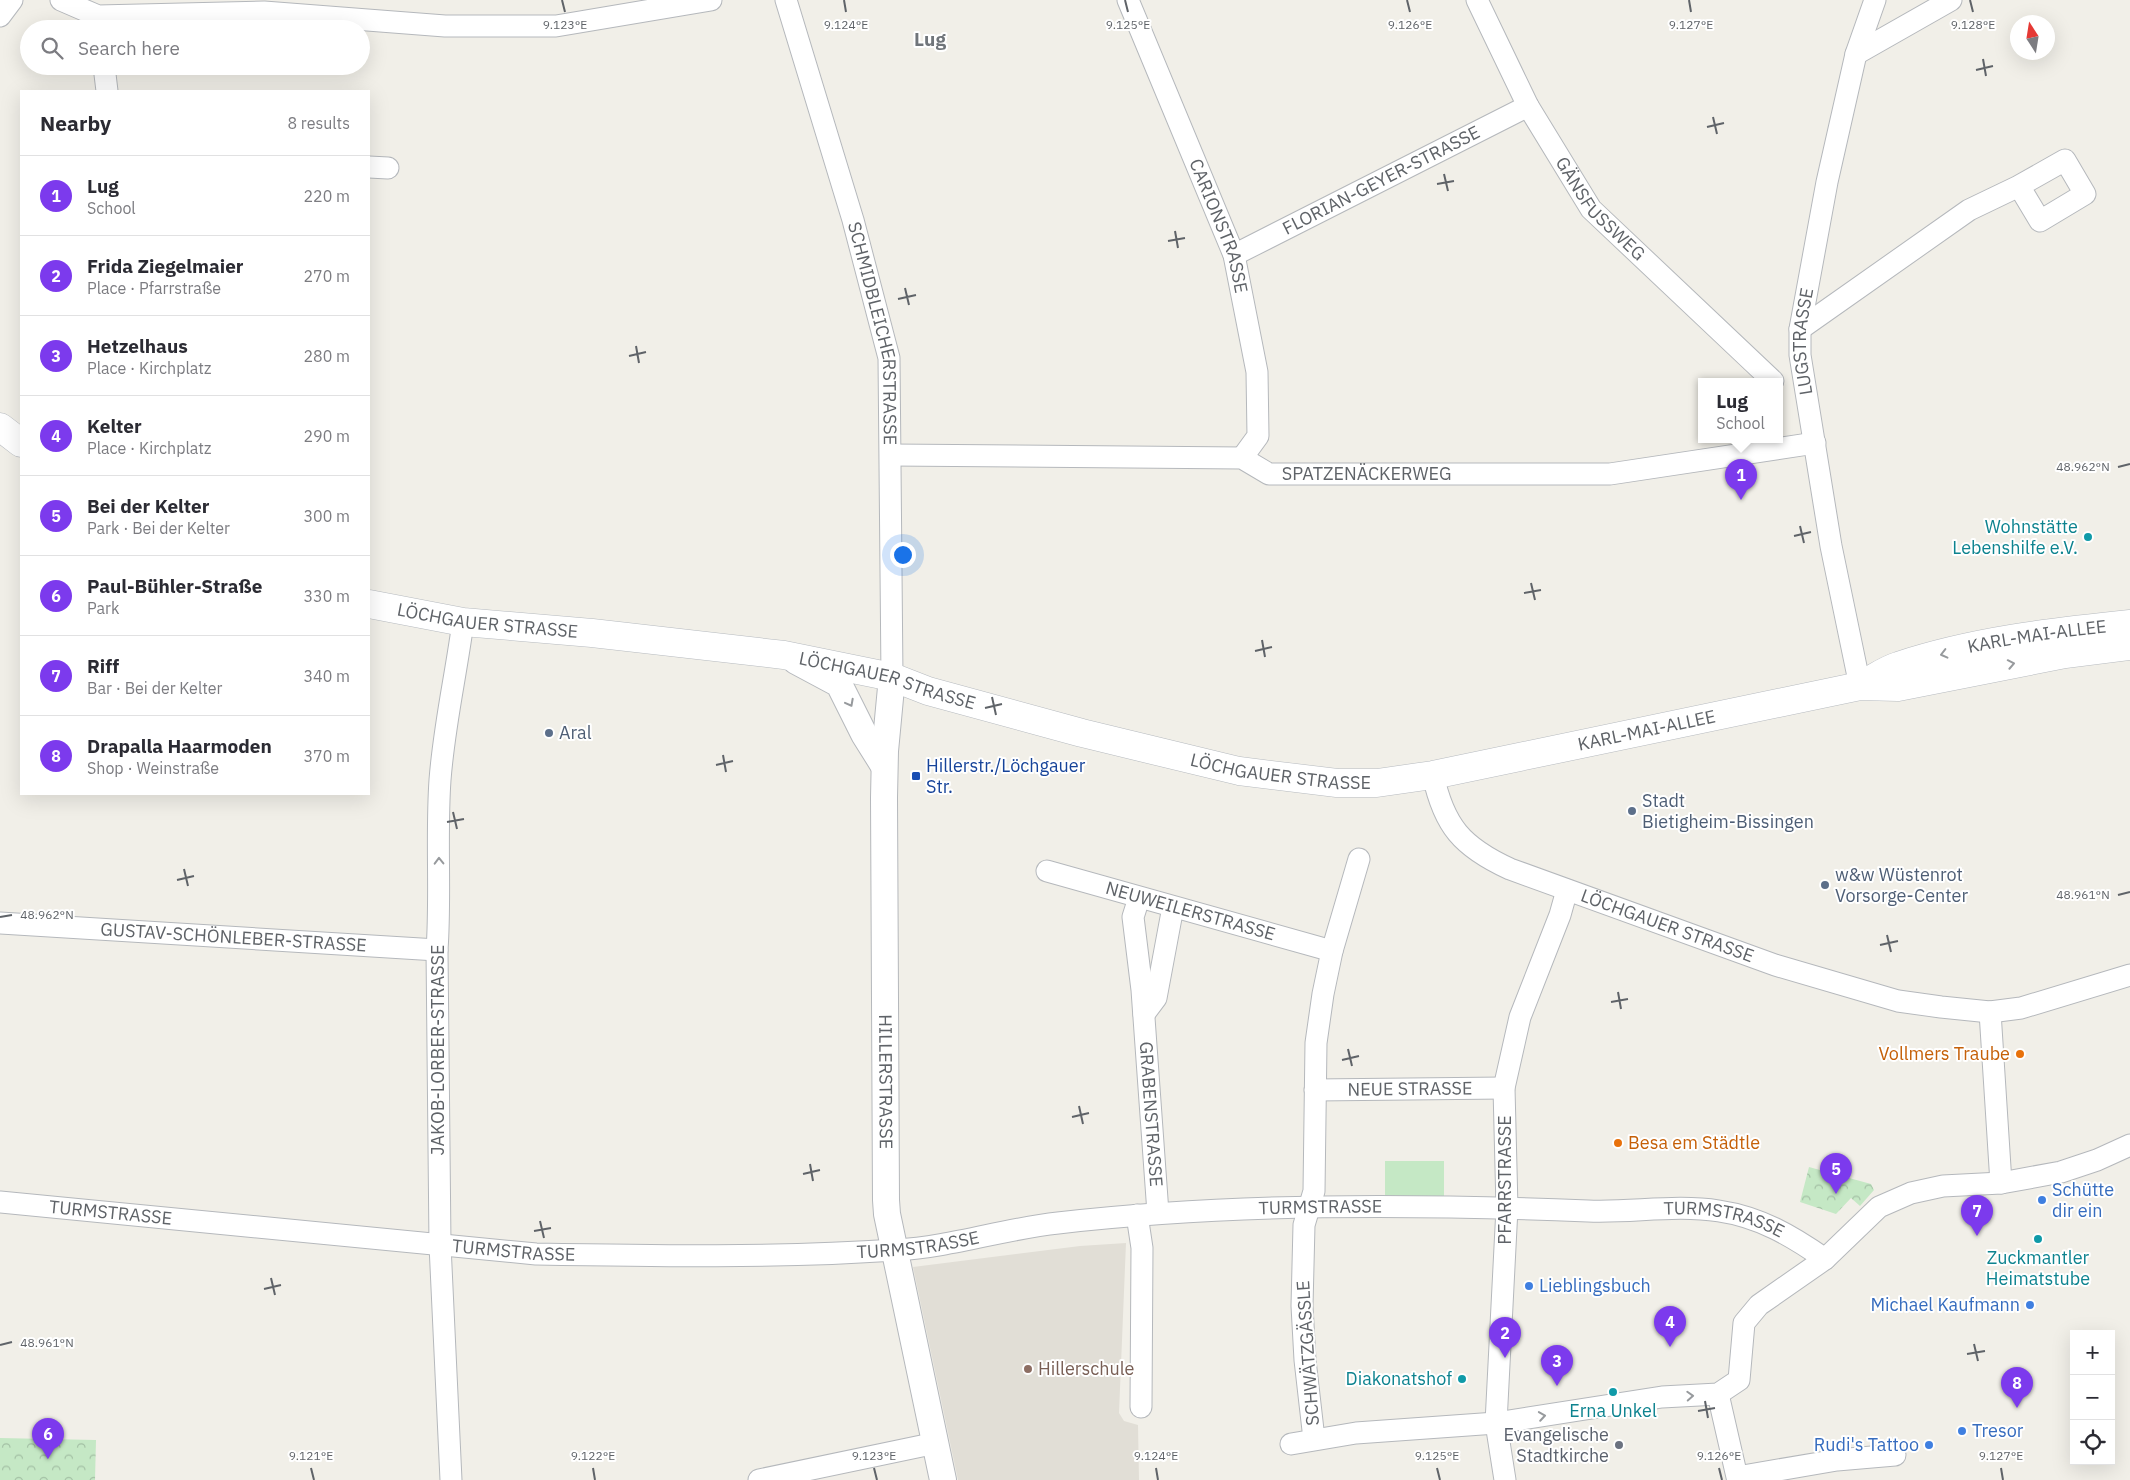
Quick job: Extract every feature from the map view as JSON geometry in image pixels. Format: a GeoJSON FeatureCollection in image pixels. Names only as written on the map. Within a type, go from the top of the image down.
{"type":"FeatureCollection","features":[{"type":"Feature","properties":{"kind":"main road"},"geometry":{"type":"LineString","coordinates":[[0,427],[20,442]]}},
{"type":"Feature","properties":{"kind":"main road","name":"LÖCHGAUER STRASSE"},"geometry":{"type":"LineString","coordinates":[[370,604],[463,622],[592,633],[784,655],[892,678],[928,691],[1026,718],[1239,772],[1337,783],[1378,783],[1433,775]]}},
{"type":"Feature","properties":{"kind":"main road","name":"KARL-MAI-ALLEE"},"geometry":{"type":"LineString","coordinates":[[1860,686],[1896,666],[1980,645],[2061,631],[2130,624]]}},
{"type":"Feature","properties":{"kind":"main road","name":"KARL-MAI-ALLEE"},"geometry":{"type":"LineString","coordinates":[[1433,775],[1860,686],[1898,687],[2065,654],[2130,646]]}},
{"type":"Feature","properties":{"kind":"street"},"geometry":{"type":"LineString","coordinates":[[0,16],[12,0]]}},
{"type":"Feature","properties":{"kind":"street"},"geometry":{"type":"LineString","coordinates":[[61,0],[96,20]]}},
{"type":"Feature","properties":{"kind":"street"},"geometry":{"type":"LineString","coordinates":[[370,20],[445,26],[556,26],[711,0]]}},
{"type":"Feature","properties":{"kind":"street","name":"SCHMIDBLEICHERSTRASSE"},"geometry":{"type":"LineString","coordinates":[[786,0],[853,220],[889,358],[892,678]]}},
{"type":"Feature","properties":{"kind":"street","name":"CARIONSTRASSE"},"geometry":{"type":"LineString","coordinates":[[1128,0],[1234,255],[1257,372],[1258,436],[1242,458]]}},
{"type":"Feature","properties":{"kind":"street","name":"GÄNSFUSSWEG"},"geometry":{"type":"LineString","coordinates":[[1477,0],[1528,106],[1591,209],[1769,378]]}},
{"type":"Feature","properties":{"kind":"street","name":"LUGSTRASSE"},"geometry":{"type":"LineString","coordinates":[[1860,686],[1831,546],[1804,384],[1800,355],[1800,329],[1827,182],[1856,54],[1875,0]]}},
{"type":"Feature","properties":{"kind":"street"},"geometry":{"type":"LineString","coordinates":[[1856,54],[1951,0]]}},
{"type":"Feature","properties":{"kind":"street"},"geometry":{"type":"LineString","coordinates":[[132,20],[264,12],[367,20]]}},
{"type":"Feature","properties":{"kind":"street"},"geometry":{"type":"LineString","coordinates":[[105,75],[107,90]]}},
{"type":"Feature","properties":{"kind":"street","name":"FLORIAN-GEYER-STRASSE"},"geometry":{"type":"LineString","coordinates":[[1234,255],[1528,106]]}},
{"type":"Feature","properties":{"kind":"street"},"geometry":{"type":"LineString","coordinates":[[1800,329],[1953,220],[1969,210],[2019,186]]}},
{"type":"Feature","properties":{"kind":"street"},"geometry":{"type":"LineString","coordinates":[[1783,383],[1804,384]]}},
{"type":"Feature","properties":{"kind":"street","name":"SPATZENÄCKERWEG"},"geometry":{"type":"LineString","coordinates":[[1242,458],[1269,474],[1610,474],[1815,443]]}},
{"type":"Feature","properties":{"kind":"street"},"geometry":{"type":"LineString","coordinates":[[891,455],[1242,458]]}},
{"type":"Feature","properties":{"kind":"street","name":"JAKOB-LORBER-STRASSE"},"geometry":{"type":"LineString","coordinates":[[451,1480],[440,1245],[437,950],[440,909],[440,790],[444,734],[463,622]]}},
{"type":"Feature","properties":{"kind":"street"},"geometry":{"type":"LineString","coordinates":[[784,655],[839,684],[864,734],[884,766]]}},
{"type":"Feature","properties":{"kind":"street","name":"HILLERSTRASSE"},"geometry":{"type":"LineString","coordinates":[[892,678],[884,766],[886,1200],[887,1214],[943,1480]]}},
{"type":"Feature","properties":{"kind":"street","name":"LÖCHGAUER STRASSE"},"geometry":{"type":"LineString","coordinates":[[1433,775],[1446,818],[1456,832],[1488,859],[1510,869],[1775,965],[1898,1001],[1941,1008],[1990,1012],[2021,1008],[2130,975]]}},
{"type":"Feature","properties":{"kind":"street"},"geometry":{"type":"LineString","coordinates":[[1308,1208],[1314,1191],[1314,1090],[1323,994],[1332,951],[1359,859]]}},
{"type":"Feature","properties":{"kind":"street","name":"NEUWEILERSTRASSE"},"geometry":{"type":"LineString","coordinates":[[1047,871],[1332,951]]}},
{"type":"Feature","properties":{"kind":"street","name":"PFARRSTRASSE"},"geometry":{"type":"LineString","coordinates":[[1505,1480],[1496,1423],[1506,1208],[1504,1088],[1520,1017],[1560,915],[1567,890]]}},
{"type":"Feature","properties":{"kind":"street","name":"GRABENSTRASSE"},"geometry":{"type":"LineString","coordinates":[[1139,898],[1133,917],[1144,1014],[1147,1214],[1142,1248],[1141,1407]]}},
{"type":"Feature","properties":{"kind":"street"},"geometry":{"type":"LineString","coordinates":[[1144,1014],[1156,998],[1173,907]]}},
{"type":"Feature","properties":{"kind":"street","name":"GUSTAV-SCHÖNLEBER-STRASSE"},"geometry":{"type":"LineString","coordinates":[[0,923],[437,950]]}},
{"type":"Feature","properties":{"kind":"street"},"geometry":{"type":"LineString","coordinates":[[1990,1012],[1996,1074],[2001,1183]]}},
{"type":"Feature","properties":{"kind":"street","name":"NEUE STRASSE"},"geometry":{"type":"LineString","coordinates":[[1314,1090],[1504,1088]]}},
{"type":"Feature","properties":{"kind":"street"},"geometry":{"type":"LineString","coordinates":[[1895,1455],[1837,1460],[1737,1477],[1718,1394],[1739,1380],[1744,1323],[1759,1305],[1825,1259],[1879,1207],[1911,1192],[1943,1186],[2001,1183],[2061,1172],[2097,1160],[2130,1145]]}},
{"type":"Feature","properties":{"kind":"street","name":"TURMSTRASSE"},"geometry":{"type":"LineString","coordinates":[[0,1202],[536,1254],[593,1256],[794,1256],[895,1250],[946,1245],[1052,1223],[1147,1214],[1308,1208],[1506,1208],[1595,1211],[1682,1208],[1720,1211],[1745,1217],[1789,1234],[1825,1259]]}},
{"type":"Feature","properties":{"kind":"street","name":"SCHWÄTZGÄSSLE"},"geometry":{"type":"LineString","coordinates":[[1308,1208],[1304,1225],[1302,1306],[1305,1360],[1314,1439]]}},
{"type":"Feature","properties":{"kind":"street","name":"SCHWÄTZGÄSSLE"},"geometry":{"type":"LineString","coordinates":[[1291,1444],[1356,1432],[1496,1423],[1662,1397],[1718,1394]]}},
{"type":"Feature","properties":{"kind":"street"},"geometry":{"type":"LineString","coordinates":[[759,1480],[936,1443]]}},
{"type":"Feature","properties":{"kind":"shaded area","name":"Hillerschule"},"geometry":{"type":"Polygon","coordinates":[[[1126,1243],[1119,1413],[1124,1421],[1138,1425],[1139,1480],[958,1480],[913,1267],[1080,1246],[1126,1243]]]}},
{"type":"Feature","properties":{"kind":"green space"},"geometry":{"type":"Polygon","coordinates":[[[1385,1161],[1444,1161],[1444,1200],[1385,1200],[1385,1161]]]}},
{"type":"Feature","properties":{"kind":"green space"},"geometry":{"type":"Polygon","coordinates":[[[1809,1167],[1871,1184],[1874,1190],[1860,1206],[1851,1198],[1836,1214],[1800,1202],[1809,1167]]]}},
{"type":"Feature","properties":{"kind":"green space"},"geometry":{"type":"Polygon","coordinates":[[[0,1438],[96,1440],[95,1480],[0,1480],[0,1438]]]}},
{"type":"Feature","properties":{"kind":"place","name":"Lug"},"geometry":{"type":"Point","coordinates":[1741,500]}},
{"type":"Feature","properties":{"kind":"place","name":"Wohnstätte Lebenshilfe e.V."},"geometry":{"type":"Point","coordinates":[2088,537]}},
{"type":"Feature","properties":{"kind":"place","name":"Aral"},"geometry":{"type":"Point","coordinates":[549,733]}},
{"type":"Feature","properties":{"kind":"place","name":"Hillerstr./Löchgauer Str."},"geometry":{"type":"Point","coordinates":[916,776]}},
{"type":"Feature","properties":{"kind":"place","name":"Stadt Bietigheim-Bissingen"},"geometry":{"type":"Point","coordinates":[1632,811]}},
{"type":"Feature","properties":{"kind":"place","name":"w&w Wüstenrot Vorsorge-Center"},"geometry":{"type":"Point","coordinates":[1825,885]}},
{"type":"Feature","properties":{"kind":"place","name":"Vollmers Traube"},"geometry":{"type":"Point","coordinates":[2020,1054]}},
{"type":"Feature","properties":{"kind":"place","name":"Besa em Städtle"},"geometry":{"type":"Point","coordinates":[1618,1143]}},
{"type":"Feature","properties":{"kind":"place","name":"Bei der Kelter"},"geometry":{"type":"Point","coordinates":[1836,1194]}},
{"type":"Feature","properties":{"kind":"place","name":"Schütte dir ein"},"geometry":{"type":"Point","coordinates":[2042,1200]}},
{"type":"Feature","properties":{"kind":"place","name":"Riff"},"geometry":{"type":"Point","coordinates":[1977,1236]}},
{"type":"Feature","properties":{"kind":"place","name":"Zuckmantler Heimatstube"},"geometry":{"type":"Point","coordinates":[2038,1239]}},
{"type":"Feature","properties":{"kind":"place","name":"Lieblingsbuch"},"geometry":{"type":"Point","coordinates":[1529,1286]}},
{"type":"Feature","properties":{"kind":"place","name":"Michael Kaufmann"},"geometry":{"type":"Point","coordinates":[2030,1305]}},
{"type":"Feature","properties":{"kind":"place","name":"Kelter"},"geometry":{"type":"Point","coordinates":[1670,1347]}},
{"type":"Feature","properties":{"kind":"place","name":"Frida Ziegelmaier"},"geometry":{"type":"Point","coordinates":[1505,1358]}},
{"type":"Feature","properties":{"kind":"place","name":"Hillerschule"},"geometry":{"type":"Point","coordinates":[1028,1369]}},
{"type":"Feature","properties":{"kind":"place","name":"Diakonatshof"},"geometry":{"type":"Point","coordinates":[1462,1379]}},
{"type":"Feature","properties":{"kind":"place","name":"Hetzelhaus"},"geometry":{"type":"Point","coordinates":[1557,1386]}},
{"type":"Feature","properties":{"kind":"place","name":"Erna Unkel"},"geometry":{"type":"Point","coordinates":[1613,1392]}},
{"type":"Feature","properties":{"kind":"place","name":"Drapalla Haarmoden"},"geometry":{"type":"Point","coordinates":[2017,1408]}},
{"type":"Feature","properties":{"kind":"place","name":"Tresor"},"geometry":{"type":"Point","coordinates":[1962,1431]}},
{"type":"Feature","properties":{"kind":"place","name":"Evangelische Stadtkirche"},"geometry":{"type":"Point","coordinates":[1619,1445]}},
{"type":"Feature","properties":{"kind":"place","name":"Rudi's Tattoo"},"geometry":{"type":"Point","coordinates":[1929,1445]}},
{"type":"Feature","properties":{"kind":"place","name":"Paul-Bühler-Straße"},"geometry":{"type":"Point","coordinates":[48,1459]}},
{"type":"Feature","properties":{"kind":"district","name":"Lug"},"geometry":{"type":"Point","coordinates":[930,39]}}]}
